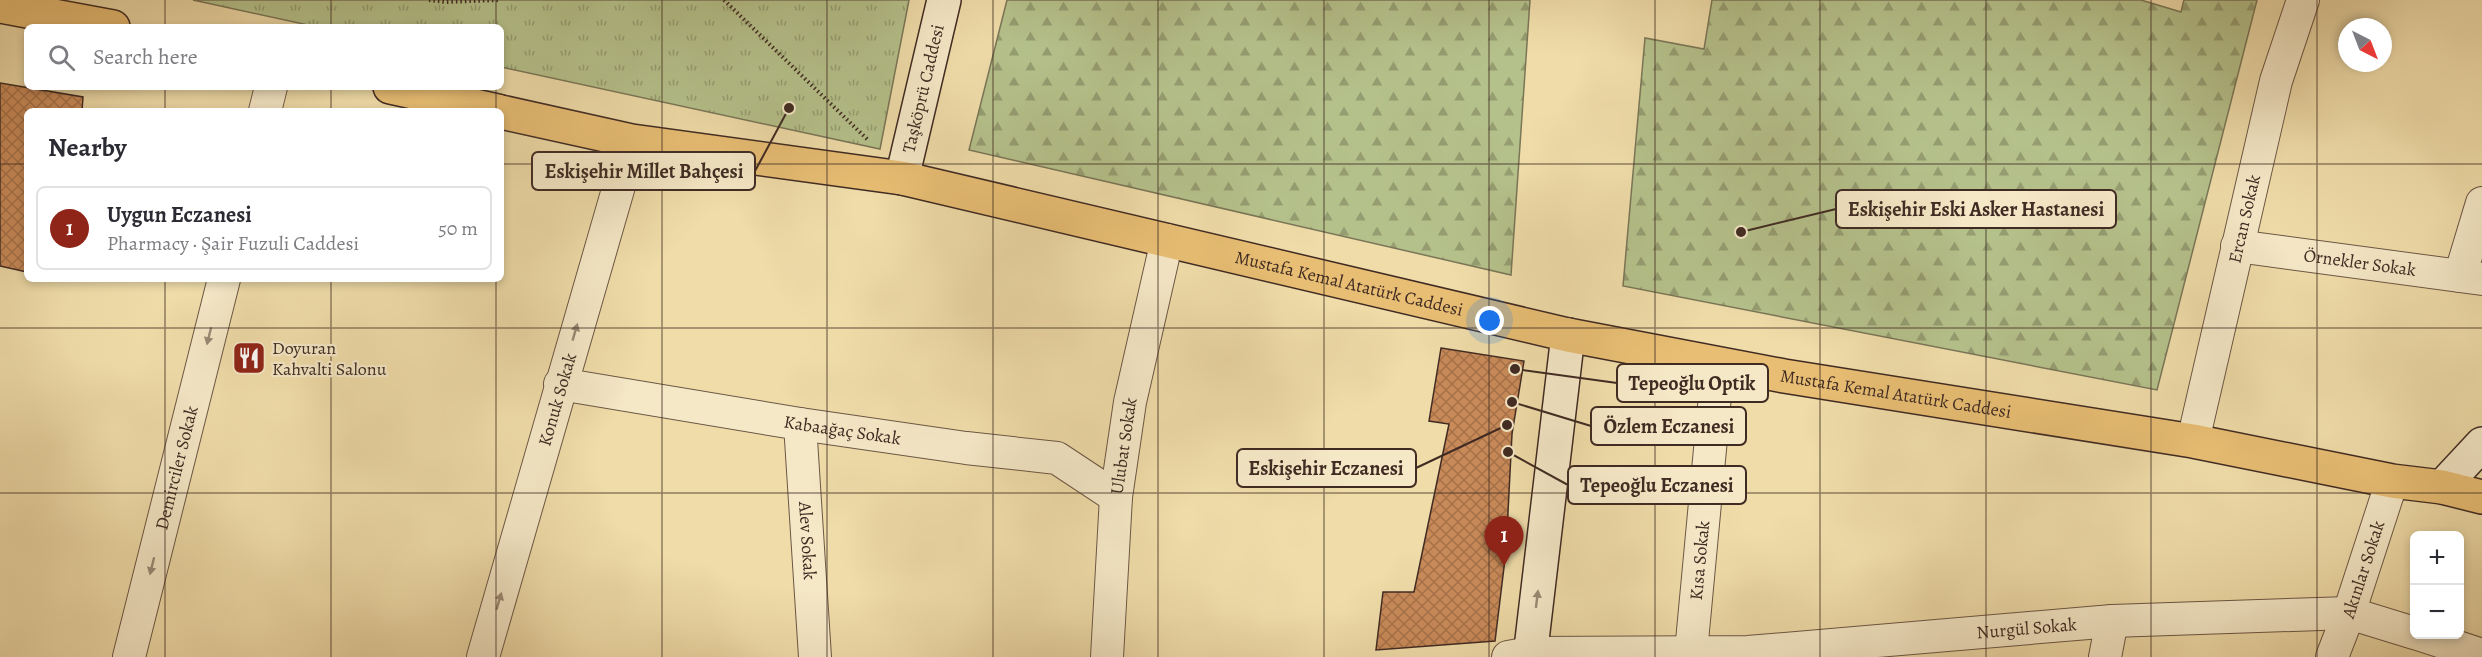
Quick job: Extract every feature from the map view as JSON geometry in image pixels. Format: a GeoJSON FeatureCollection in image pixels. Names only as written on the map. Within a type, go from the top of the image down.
{"type":"FeatureCollection","features":[{"type":"Feature","properties":{"kind":"main road","name":"Taşköprü Caddesi"},"geometry":{"type":"LineString","coordinates":[[902,178],[944,0]]}},
{"type":"Feature","properties":{"kind":"main road"},"geometry":{"type":"LineString","coordinates":[[0,6],[97,24]]}},
{"type":"Feature","properties":{"kind":"main road","name":"Mustafa Kemal Atatürk Caddesi"},"geometry":{"type":"LineString","coordinates":[[404,90],[485,108]]}},
{"type":"Feature","properties":{"kind":"main road","name":"Mustafa Kemal Atatürk Caddesi"},"geometry":{"type":"LineString","coordinates":[[504,112],[632,141],[902,178],[1568,335],[1796,378],[2193,441],[2392,481],[2442,487],[2482,497]]}},
{"type":"Feature","properties":{"kind":"main road"},"geometry":{"type":"LineString","coordinates":[[1523,656],[1568,335]]}},
{"type":"Feature","properties":{"kind":"main road"},"geometry":{"type":"LineString","coordinates":[[2442,487],[2482,444]]}},
{"type":"Feature","properties":{"kind":"street","name":"Ercan Sokak"},"geometry":{"type":"LineString","coordinates":[[2193,441],[2276,81],[2303,0]]}},
{"type":"Feature","properties":{"kind":"street"},"geometry":{"type":"LineString","coordinates":[[267,108],[270,90]]}},
{"type":"Feature","properties":{"kind":"street","name":"Konuk Sokak"},"geometry":{"type":"LineString","coordinates":[[483,657],[632,141]]}},
{"type":"Feature","properties":{"kind":"street"},"geometry":{"type":"LineString","coordinates":[[2471,278],[2482,203]]}},
{"type":"Feature","properties":{"kind":"street","name":"Ulubat Sokak"},"geometry":{"type":"LineString","coordinates":[[1107,657],[1116,497],[1130,402],[1167,240]]}},
{"type":"Feature","properties":{"kind":"street","name":"Örnekler Sokak"},"geometry":{"type":"LineString","coordinates":[[2237,246],[2471,278]]}},
{"type":"Feature","properties":{"kind":"street","name":"Demirciler Sokak"},"geometry":{"type":"LineString","coordinates":[[129,657],[223,282]]}},
{"type":"Feature","properties":{"kind":"street","name":"Kısa Sokak"},"geometry":{"type":"LineString","coordinates":[[1691,652],[1718,363]]}},
{"type":"Feature","properties":{"kind":"street","name":"Kabaağaç Sokak"},"geometry":{"type":"LineString","coordinates":[[560,384],[800,424],[966,448],[1057,458],[1116,497]]}},
{"type":"Feature","properties":{"kind":"street","name":"Alev Sokak"},"geometry":{"type":"LineString","coordinates":[[800,424],[815,657]]}},
{"type":"Feature","properties":{"kind":"street","name":"Akınlar Sokak"},"geometry":{"type":"LineString","coordinates":[[2332,657],[2349,613],[2392,481]]}},
{"type":"Feature","properties":{"kind":"street","name":"Nurgül Sokak"},"geometry":{"type":"LineString","coordinates":[[1523,656],[1748,651],[2112,621],[2349,613],[2410,632]]}},
{"type":"Feature","properties":{"kind":"street"},"geometry":{"type":"LineString","coordinates":[[2105,657],[2112,621]]}},
{"type":"Feature","properties":{"kind":"street","name":"Nurgül Sokak"},"geometry":{"type":"LineString","coordinates":[[2432,639],[2482,655]]}},
{"type":"Feature","properties":{"kind":"path"},"geometry":{"type":"LineString","coordinates":[[429,0],[445,2],[500,0]]}},
{"type":"Feature","properties":{"kind":"path"},"geometry":{"type":"LineString","coordinates":[[724,0],[869,141]]}},
{"type":"Feature","properties":{"kind":"green space"},"geometry":{"type":"Polygon","coordinates":[[[193,0],[909,0],[880,149],[504,68],[504,24],[303,24],[193,0]]]}},
{"type":"Feature","properties":{"kind":"green space"},"geometry":{"type":"Polygon","coordinates":[[[1007,0],[1530,0],[1511,275],[969,150],[1007,0]]]}},
{"type":"Feature","properties":{"kind":"green space"},"geometry":{"type":"Polygon","coordinates":[[[1712,0],[2141,0],[2181,12],[2184,0],[2257,0],[2157,390],[1623,286],[1645,38],[1704,49],[1712,0]]]}},
{"type":"Feature","properties":{"kind":"building"},"geometry":{"type":"Polygon","coordinates":[[[0,83],[24,87],[24,90],[42,90],[83,97],[82,108],[24,108],[24,271],[0,266],[0,83]]]}},
{"type":"Feature","properties":{"kind":"building"},"geometry":{"type":"Polygon","coordinates":[[[1441,348],[1524,361],[1512,434],[1506,551],[1495,641],[1376,650],[1383,592],[1414,592],[1449,424],[1429,421],[1441,348]]]}},
{"type":"Feature","properties":{"kind":"place","name":"Eskişehir Millet Bahçesi"},"geometry":{"type":"Point","coordinates":[789,108]}},
{"type":"Feature","properties":{"kind":"place","name":"Eskişehir Eski Asker Hastanesi"},"geometry":{"type":"Point","coordinates":[1741,232]}},
{"type":"Feature","properties":{"kind":"place","name":"Doyuran Kahvalti Salonu"},"geometry":{"type":"Point","coordinates":[249,358]}},
{"type":"Feature","properties":{"kind":"place","name":"Tepeoğlu Optik"},"geometry":{"type":"Point","coordinates":[1515,369]}},
{"type":"Feature","properties":{"kind":"place","name":"Özlem Eczanesi"},"geometry":{"type":"Point","coordinates":[1512,402]}},
{"type":"Feature","properties":{"kind":"place","name":"Eskişehir Eczanesi"},"geometry":{"type":"Point","coordinates":[1507,425]}},
{"type":"Feature","properties":{"kind":"place","name":"Tepeoğlu Eczanesi"},"geometry":{"type":"Point","coordinates":[1508,452]}},
{"type":"Feature","properties":{"kind":"place","name":"Uygun Eczanesi"},"geometry":{"type":"Point","coordinates":[1504,566]}}]}
